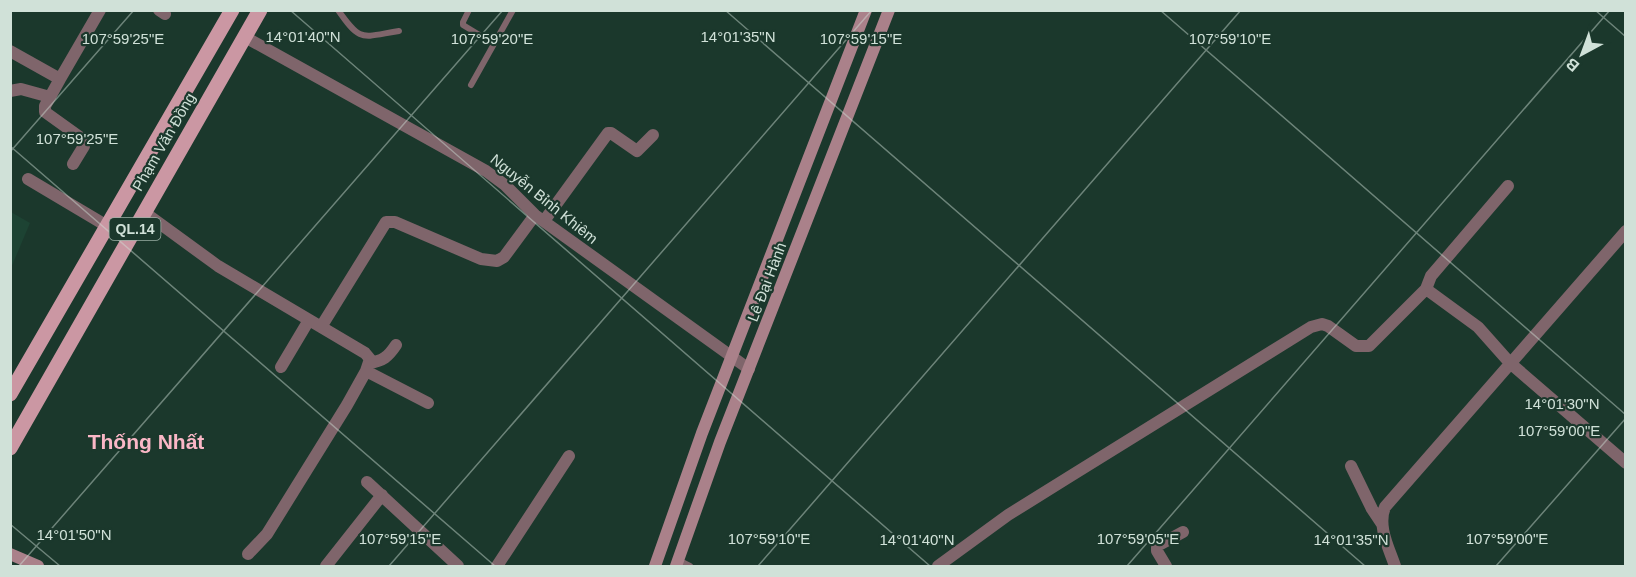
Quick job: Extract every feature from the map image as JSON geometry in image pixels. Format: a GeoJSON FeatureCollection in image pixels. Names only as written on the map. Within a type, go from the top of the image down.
{"type":"FeatureCollection","features":[{"type":"Feature","properties":{"kind":"main road","name":"Phạm Văn Đồng"},"geometry":{"type":"LineString","coordinates":[[10,394],[232,10]]}},
{"type":"Feature","properties":{"kind":"main road","name":"Phạm Văn Đồng"},"geometry":{"type":"LineString","coordinates":[[10,448],[260,10]]}},
{"type":"Feature","properties":{"kind":"main road","name":"Lê Đại Hành"},"geometry":{"type":"LineString","coordinates":[[655,567],[702,433],[866,10]]}},
{"type":"Feature","properties":{"kind":"main road","name":"Lê Đại Hành"},"geometry":{"type":"LineString","coordinates":[[677,563],[720,442],[889,10]]}},
{"type":"Feature","properties":{"kind":"main road"},"geometry":{"type":"LineString","coordinates":[[10,554],[38,567]]}},
{"type":"Feature","properties":{"kind":"street"},"geometry":{"type":"LineString","coordinates":[[73,164],[84,146],[84,140],[45,112],[45,106],[100,10]]}},
{"type":"Feature","properties":{"kind":"street","name":"Nguyễn Bỉnh Khiêm"},"geometry":{"type":"LineString","coordinates":[[245,37],[486,171],[505,185],[540,218],[749,369]]}},
{"type":"Feature","properties":{"kind":"street"},"geometry":{"type":"LineString","coordinates":[[10,51],[60,79]]}},
{"type":"Feature","properties":{"kind":"street"},"geometry":{"type":"LineString","coordinates":[[10,92],[21,89],[50,97]]}},
{"type":"Feature","properties":{"kind":"street"},"geometry":{"type":"LineString","coordinates":[[321,327],[386,222],[395,222],[481,259],[497,261],[504,257],[540,218],[608,133],[637,151],[653,135]]}},
{"type":"Feature","properties":{"kind":"street"},"geometry":{"type":"LineString","coordinates":[[27,179],[107,226]]}},
{"type":"Feature","properties":{"kind":"street"},"geometry":{"type":"LineString","coordinates":[[938,567],[1008,515],[1311,327],[1322,324],[1356,346],[1369,346],[1426,289],[1431,276],[1508,186]]}},
{"type":"Feature","properties":{"kind":"street"},"geometry":{"type":"LineString","coordinates":[[144,212],[208,260],[365,353],[370,359],[368,367],[267,534],[248,554]]}},
{"type":"Feature","properties":{"kind":"street"},"geometry":{"type":"LineString","coordinates":[[1382,525],[1382,513],[1389,502],[1626,231]]}},
{"type":"Feature","properties":{"kind":"street"},"geometry":{"type":"LineString","coordinates":[[1426,289],[1478,327],[1510,363],[1626,463]]}},
{"type":"Feature","properties":{"kind":"street"},"geometry":{"type":"LineString","coordinates":[[281,367],[309,320]]}},
{"type":"Feature","properties":{"kind":"street"},"geometry":{"type":"LineString","coordinates":[[368,367],[388,357],[396,345]]}},
{"type":"Feature","properties":{"kind":"street"},"geometry":{"type":"LineString","coordinates":[[368,367],[428,403]]}},
{"type":"Feature","properties":{"kind":"street"},"geometry":{"type":"LineString","coordinates":[[498,567],[569,456]]}},
{"type":"Feature","properties":{"kind":"street"},"geometry":{"type":"LineString","coordinates":[[1351,465],[1382,525],[1395,567]]}},
{"type":"Feature","properties":{"kind":"street"},"geometry":{"type":"LineString","coordinates":[[367,482],[458,567]]}},
{"type":"Feature","properties":{"kind":"street"},"geometry":{"type":"LineString","coordinates":[[326,567],[382,495]]}},
{"type":"Feature","properties":{"kind":"street"},"geometry":{"type":"LineString","coordinates":[[1166,567],[1157,551],[1157,546],[1183,532]]}},
{"type":"Feature","properties":{"kind":"lane"},"geometry":{"type":"LineString","coordinates":[[338,10],[358,35],[399,31]]}},
{"type":"Feature","properties":{"kind":"lane"},"geometry":{"type":"LineString","coordinates":[[469,10],[463,25],[486,39]]}},
{"type":"Feature","properties":{"kind":"lane"},"geometry":{"type":"LineString","coordinates":[[471,85],[513,10]]}},
{"type":"Feature","properties":{"kind":"lane"},"geometry":{"type":"LineString","coordinates":[[677,563],[690,567]]}},
{"type":"Feature","properties":{"kind":"shaded area"},"geometry":{"type":"Polygon","coordinates":[[[11,212],[30,223],[11,268],[11,212]]]}},
{"type":"Feature","properties":{"kind":"district","name":"Thống Nhất"},"geometry":{"type":"Point","coordinates":[146,442]}}]}
